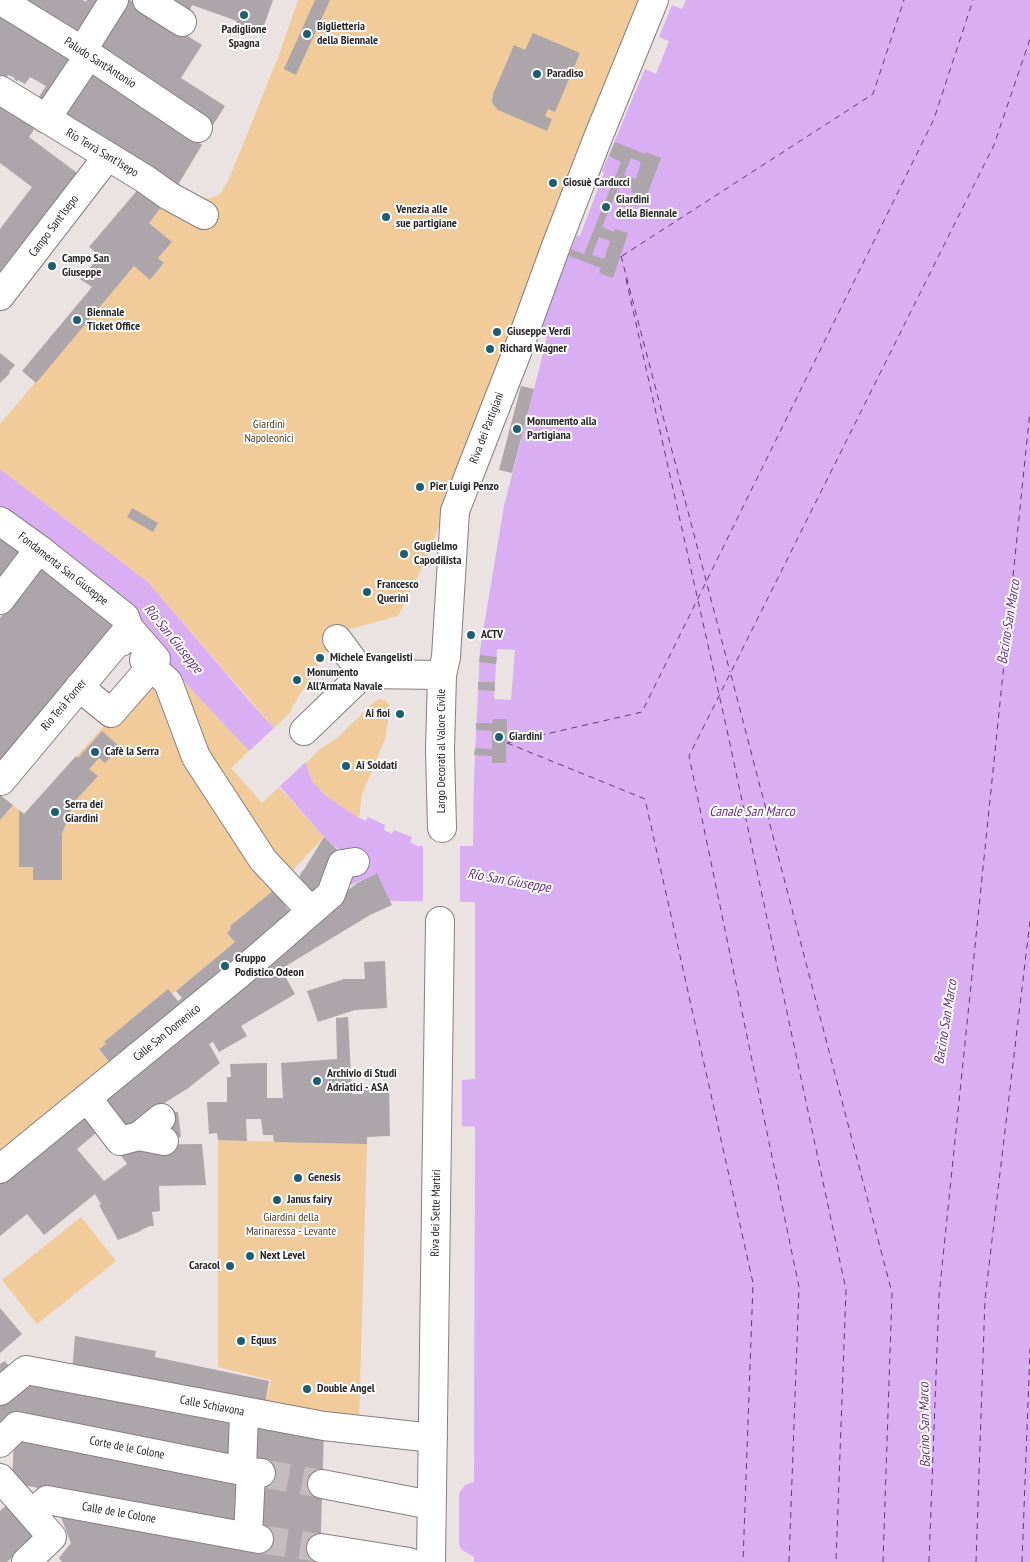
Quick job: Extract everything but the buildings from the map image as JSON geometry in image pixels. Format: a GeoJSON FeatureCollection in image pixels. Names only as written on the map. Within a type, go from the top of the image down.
{"type":"FeatureCollection","features":[{"type":"Feature","properties":{"kind":"street","name":"Paludo Sant'Antonio"},"geometry":{"type":"LineString","coordinates":[[0,0],[86,53],[198,128]]}},
{"type":"Feature","properties":{"kind":"street"},"geometry":{"type":"LineString","coordinates":[[46,119],[86,53],[114,0]]}},
{"type":"Feature","properties":{"kind":"street"},"geometry":{"type":"LineString","coordinates":[[147,0],[182,22]]}},
{"type":"Feature","properties":{"kind":"street","name":"Riva dei Partigiani"},"geometry":{"type":"LineString","coordinates":[[442,675],[446,657],[455,511],[521,342],[586,196],[654,0]]}},
{"type":"Feature","properties":{"kind":"street","name":"Rio Terrà Sant'Isepo"},"geometry":{"type":"LineString","coordinates":[[0,90],[170,196],[204,215]]}},
{"type":"Feature","properties":{"kind":"street","name":"Campo Sant'Isepo"},"geometry":{"type":"LineString","coordinates":[[0,296],[108,156]]}},
{"type":"Feature","properties":{"kind":"street","name":"Fondamenta San Giuseppe"},"geometry":{"type":"LineString","coordinates":[[0,521],[39,549],[140,649],[168,682],[196,757],[263,860],[335,887]]}},
{"type":"Feature","properties":{"kind":"street"},"geometry":{"type":"LineString","coordinates":[[0,600],[39,549]]}},
{"type":"Feature","properties":{"kind":"street"},"geometry":{"type":"LineString","coordinates":[[337,639],[363,674]]}},
{"type":"Feature","properties":{"kind":"street"},"geometry":{"type":"LineString","coordinates":[[79,687],[111,713],[140,649]]}},
{"type":"Feature","properties":{"kind":"street","name":"Rio Terà Forner"},"geometry":{"type":"LineString","coordinates":[[0,780],[79,687],[140,649]]}},
{"type":"Feature","properties":{"kind":"street"},"geometry":{"type":"LineString","coordinates":[[304,731],[363,674],[442,675]]}},
{"type":"Feature","properties":{"kind":"street","name":"Largo Decorati al Valore Civile"},"geometry":{"type":"LineString","coordinates":[[442,675],[440,750],[442,828]]}},
{"type":"Feature","properties":{"kind":"street","name":"Calle San Domenico"},"geometry":{"type":"LineString","coordinates":[[0,1169],[239,974],[335,887]]}},
{"type":"Feature","properties":{"kind":"street","name":"Riva dei Sette Martiri"},"geometry":{"type":"LineString","coordinates":[[431,1562],[440,921]]}},
{"type":"Feature","properties":{"kind":"street"},"geometry":{"type":"LineString","coordinates":[[87,1098],[120,1141],[154,1132]]}},
{"type":"Feature","properties":{"kind":"street","name":"Calle Schiavona"},"geometry":{"type":"LineString","coordinates":[[0,1391],[26,1370],[324,1426],[433,1438]]}},
{"type":"Feature","properties":{"kind":"street"},"geometry":{"type":"LineString","coordinates":[[244,1412],[251,1472]]}},
{"type":"Feature","properties":{"kind":"street","name":"Corte de le Colone"},"geometry":{"type":"LineString","coordinates":[[0,1443],[17,1426],[251,1472]]}},
{"type":"Feature","properties":{"kind":"street","name":"Calle de le Colone"},"geometry":{"type":"LineString","coordinates":[[32,1514],[47,1500],[253,1538],[251,1472]]}},
{"type":"Feature","properties":{"kind":"street"},"geometry":{"type":"LineString","coordinates":[[322,1484],[432,1504]]}},
{"type":"Feature","properties":{"kind":"street"},"geometry":{"type":"LineString","coordinates":[[2,1485],[32,1514],[52,1537],[33,1560]]}},
{"type":"Feature","properties":{"kind":"street"},"geometry":{"type":"LineString","coordinates":[[320,1548],[409,1562]]}},
{"type":"Feature","properties":{"kind":"green space","name":"Giardini Napoleonici"},"geometry":{"type":"Polygon","coordinates":[[[298,0],[648,0],[425,562],[398,616],[347,630],[337,639],[320,658],[314,674],[289,714],[274,728],[149,583],[0,469],[0,424],[134,266],[150,280],[164,264],[158,258],[172,242],[149,223],[163,205],[212,198],[220,194],[229,179],[279,55],[298,0]]]}},
{"type":"Feature","properties":{"kind":"green space"},"geometry":{"type":"Polygon","coordinates":[[[164,660],[249,751],[231,768],[262,803],[279,787],[324,837],[275,889],[230,926],[231,929],[228,933],[235,942],[172,994],[168,990],[104,1042],[106,1044],[99,1050],[114,1068],[0,1161],[0,820],[13,805],[24,814],[164,660]]]}},
{"type":"Feature","properties":{"kind":"green space"},"geometry":{"type":"Polygon","coordinates":[[[385,700],[389,704],[390,709],[385,739],[362,794],[359,818],[326,796],[312,781],[306,763],[320,749],[336,739],[375,701],[385,700]]]}},
{"type":"Feature","properties":{"kind":"green space","name":"Giardini della Marinaressa - Levante"},"geometry":{"type":"Polygon","coordinates":[[[218,1140],[367,1144],[359,1421],[265,1404],[271,1380],[218,1367],[218,1140]]]}},
{"type":"Feature","properties":{"kind":"green space"},"geometry":{"type":"Polygon","coordinates":[[[81,1217],[116,1261],[37,1324],[2,1280],[81,1217]]]}},
{"type":"Feature","properties":{"kind":"water","name":"Canale San Marco"},"geometry":{"type":"Polygon","coordinates":[[[686,0],[1030,0],[1030,1562],[474,1562],[474,1557],[462,1550],[459,1545],[459,1493],[465,1485],[474,1482],[475,1127],[462,1126],[462,1080],[475,1079],[475,902],[390,901],[377,873],[351,885],[344,872],[361,863],[334,846],[324,837],[249,751],[164,660],[0,512],[0,469],[149,583],[252,704],[306,763],[312,781],[326,796],[359,818],[366,821],[368,817],[385,825],[384,830],[392,834],[394,830],[412,837],[410,842],[417,846],[473,846],[480,650],[504,506],[547,338],[536,334],[577,235],[580,236],[604,173],[602,171],[645,69],[656,74],[669,41],[659,37],[672,5],[682,9],[686,0]]]}},
{"type":"Feature","properties":{"kind":"pier","name":"Giardini"},"geometry":{"type":"Polygon","coordinates":[[[497,649],[515,650],[511,700],[494,699],[497,649]]]}},
{"type":"Feature","properties":{"kind":"pier"},"geometry":{"type":"Polygon","coordinates":[[[275,727],[307,761],[277,789],[247,753],[275,727]]]}},
{"type":"Feature","properties":{"kind":"pier"},"geometry":{"type":"Polygon","coordinates":[[[423,843],[460,843],[460,904],[423,903],[423,843]]]}},
{"type":"Feature","properties":{"kind":"ferry route"},"geometry":{"type":"LineString","coordinates":[[622,256],[873,94],[904,0]]}},
{"type":"Feature","properties":{"kind":"ferry route"},"geometry":{"type":"LineString","coordinates":[[507,743],[642,712],[934,119],[973,0]]}},
{"type":"Feature","properties":{"kind":"ferry route"},"geometry":{"type":"LineString","coordinates":[[789,1562],[799,1287],[689,756],[994,145],[1030,39]]}},
{"type":"Feature","properties":{"kind":"ferry route"},"geometry":{"type":"LineString","coordinates":[[621,256],[730,672]]}},
{"type":"Feature","properties":{"kind":"ferry route"},"geometry":{"type":"LineString","coordinates":[[626,279],[727,730],[846,1290],[836,1562]]}},
{"type":"Feature","properties":{"kind":"ferry route"},"geometry":{"type":"LineString","coordinates":[[929,1562],[939,1296],[1030,411]]}},
{"type":"Feature","properties":{"kind":"ferry route"},"geometry":{"type":"LineString","coordinates":[[731,675],[892,1293],[883,1562]]}},
{"type":"Feature","properties":{"kind":"ferry route"},"geometry":{"type":"LineString","coordinates":[[507,743],[645,799],[753,1283],[743,1562]]}},
{"type":"Feature","properties":{"kind":"ferry route"},"geometry":{"type":"LineString","coordinates":[[976,1562],[985,1299],[1030,921]]}},
{"type":"Feature","properties":{"kind":"ferry route"},"geometry":{"type":"LineString","coordinates":[[1022,1562],[1030,1349]]}},
{"type":"Feature","properties":{"kind":"tunnel"},"geometry":{"type":"LineString","coordinates":[[261,1473],[322,1484]]}},
{"type":"Feature","properties":{"kind":"tunnel"},"geometry":{"type":"LineString","coordinates":[[259,1539],[321,1548]]}},
{"type":"Feature","properties":{"kind":"place","name":"Padiglione Spagna"},"geometry":{"type":"Point","coordinates":[244,15]}},
{"type":"Feature","properties":{"kind":"place","name":"Biglietteria della Biennale"},"geometry":{"type":"Point","coordinates":[307,34]}},
{"type":"Feature","properties":{"kind":"place","name":"Paradiso"},"geometry":{"type":"Point","coordinates":[537,74]}},
{"type":"Feature","properties":{"kind":"place","name":"Giosuè Carducci"},"geometry":{"type":"Point","coordinates":[553,183]}},
{"type":"Feature","properties":{"kind":"place","name":"Giardini della Biennale"},"geometry":{"type":"Point","coordinates":[606,207]}},
{"type":"Feature","properties":{"kind":"place","name":"Venezia alle sue partigiane"},"geometry":{"type":"Point","coordinates":[386,217]}},
{"type":"Feature","properties":{"kind":"place","name":"Campo San Giuseppe"},"geometry":{"type":"Point","coordinates":[52,266]}},
{"type":"Feature","properties":{"kind":"place","name":"Biennale Ticket Office"},"geometry":{"type":"Point","coordinates":[77,320]}},
{"type":"Feature","properties":{"kind":"place","name":"Giuseppe Verdi"},"geometry":{"type":"Point","coordinates":[497,332]}},
{"type":"Feature","properties":{"kind":"place","name":"Richard Wagner"},"geometry":{"type":"Point","coordinates":[490,349]}},
{"type":"Feature","properties":{"kind":"place","name":"Monumento alla Partigiana"},"geometry":{"type":"Point","coordinates":[517,429]}},
{"type":"Feature","properties":{"kind":"place","name":"Pier Luigi Penzo"},"geometry":{"type":"Point","coordinates":[420,487]}},
{"type":"Feature","properties":{"kind":"place","name":"Guglielmo Capodilista"},"geometry":{"type":"Point","coordinates":[404,554]}},
{"type":"Feature","properties":{"kind":"place","name":"Francesco Querini"},"geometry":{"type":"Point","coordinates":[367,592]}},
{"type":"Feature","properties":{"kind":"place","name":"ACTV"},"geometry":{"type":"Point","coordinates":[471,635]}},
{"type":"Feature","properties":{"kind":"place","name":"Michele Evangelisti"},"geometry":{"type":"Point","coordinates":[320,658]}},
{"type":"Feature","properties":{"kind":"place","name":"Monumento All'Armata Navale"},"geometry":{"type":"Point","coordinates":[297,680]}},
{"type":"Feature","properties":{"kind":"place","name":"Ai fioi"},"geometry":{"type":"Point","coordinates":[400,714]}},
{"type":"Feature","properties":{"kind":"place","name":"Giardini"},"geometry":{"type":"Point","coordinates":[499,737]}},
{"type":"Feature","properties":{"kind":"place","name":"Cafè la Serra"},"geometry":{"type":"Point","coordinates":[95,752]}},
{"type":"Feature","properties":{"kind":"place","name":"Ai Soldati"},"geometry":{"type":"Point","coordinates":[346,766]}},
{"type":"Feature","properties":{"kind":"place","name":"Serra dei Giardini"},"geometry":{"type":"Point","coordinates":[55,812]}},
{"type":"Feature","properties":{"kind":"place","name":"Gruppo Podistico Odeon"},"geometry":{"type":"Point","coordinates":[225,966]}},
{"type":"Feature","properties":{"kind":"place","name":"Archivio di Studi Adriatici - ASA"},"geometry":{"type":"Point","coordinates":[317,1081]}},
{"type":"Feature","properties":{"kind":"place","name":"Genesis"},"geometry":{"type":"Point","coordinates":[298,1178]}},
{"type":"Feature","properties":{"kind":"place","name":"Janus fairy"},"geometry":{"type":"Point","coordinates":[277,1200]}},
{"type":"Feature","properties":{"kind":"place","name":"Next Level"},"geometry":{"type":"Point","coordinates":[250,1256]}},
{"type":"Feature","properties":{"kind":"place","name":"Caracol"},"geometry":{"type":"Point","coordinates":[230,1266]}},
{"type":"Feature","properties":{"kind":"place","name":"Equus"},"geometry":{"type":"Point","coordinates":[241,1341]}},
{"type":"Feature","properties":{"kind":"place","name":"Double Angel"},"geometry":{"type":"Point","coordinates":[307,1389]}},
{"type":"Feature","properties":{"kind":"water label","name":"Bacino San Marco"},"geometry":{"type":"Point","coordinates":[1009,622]}},
{"type":"Feature","properties":{"kind":"water label","name":"Rio San Giuseppe"},"geometry":{"type":"Point","coordinates":[173,639]}},
{"type":"Feature","properties":{"kind":"water label","name":"Rio San Giuseppe"},"geometry":{"type":"Point","coordinates":[509,881]}},
{"type":"Feature","properties":{"kind":"water label","name":"Bacino San Marco"},"geometry":{"type":"Point","coordinates":[946,1022]}},
{"type":"Feature","properties":{"kind":"water label","name":"Bacino San Marco"},"geometry":{"type":"Point","coordinates":[925,1425]}}]}
